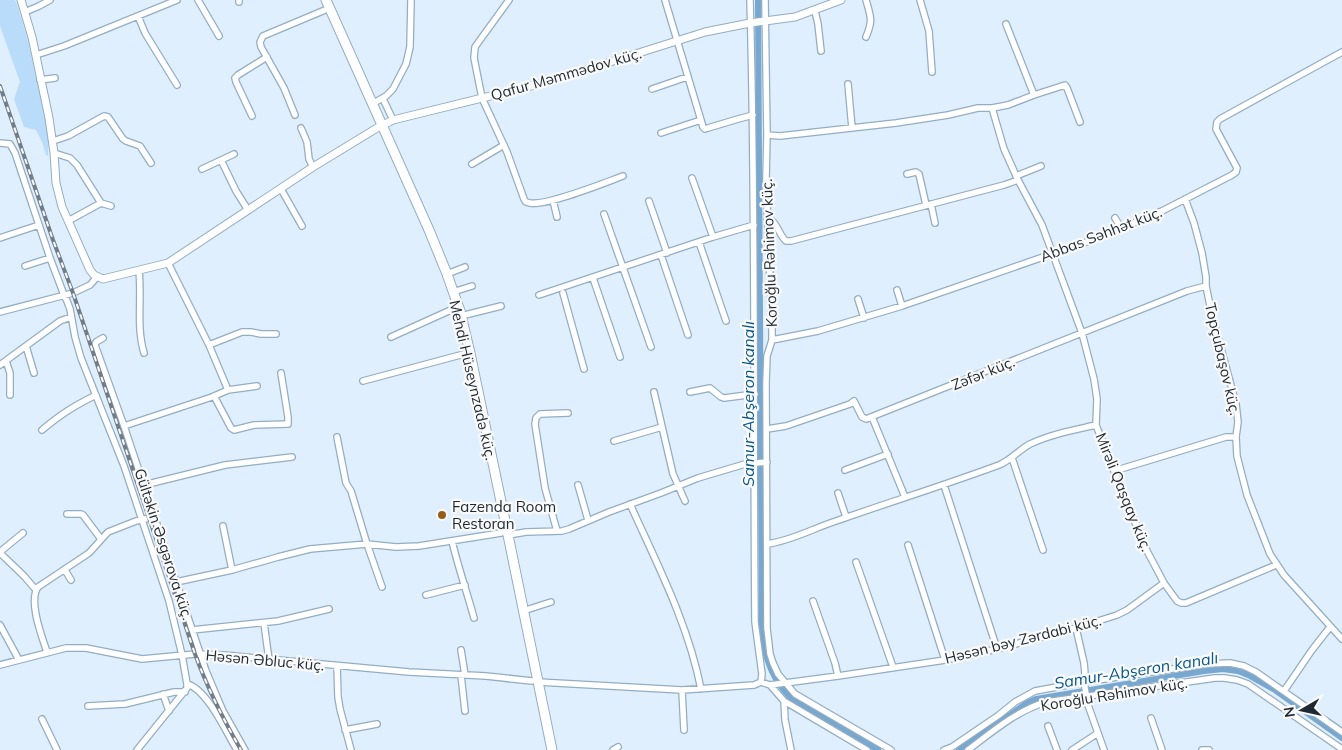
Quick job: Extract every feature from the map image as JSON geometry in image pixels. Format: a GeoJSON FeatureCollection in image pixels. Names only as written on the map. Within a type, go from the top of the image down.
{"type":"FeatureCollection","features":[{"type":"Feature","properties":{"kind":"main road","name":"Mehdi Hüseynzadə küç."},"geometry":{"type":"LineString","coordinates":[[320,0],[447,274],[461,316],[535,682],[552,750]]}},
{"type":"Feature","properties":{"kind":"main road","name":"Mehdi Hüseynzadə küç."},"geometry":{"type":"LineString","coordinates":[[326,0],[372,104],[379,126],[442,276],[453,309],[523,611],[546,750]]}},
{"type":"Feature","properties":{"kind":"street"},"geometry":{"type":"LineString","coordinates":[[0,312],[73,293],[90,285],[98,278],[90,270],[62,207],[56,183],[53,141],[49,118],[36,55],[21,0]]}},
{"type":"Feature","properties":{"kind":"street"},"geometry":{"type":"LineString","coordinates":[[25,12],[50,0]]}},
{"type":"Feature","properties":{"kind":"street"},"geometry":{"type":"LineString","coordinates":[[36,55],[64,46],[177,0]]}},
{"type":"Feature","properties":{"kind":"street"},"geometry":{"type":"LineString","coordinates":[[198,0],[219,36]]}},
{"type":"Feature","properties":{"kind":"street"},"geometry":{"type":"LineString","coordinates":[[372,104],[390,93],[406,64],[411,30],[411,0]]}},
{"type":"Feature","properties":{"kind":"street"},"geometry":{"type":"LineString","coordinates":[[508,0],[476,47],[474,58],[482,98],[504,145],[524,199],[526,202],[538,203],[553,200],[623,176]]}},
{"type":"Feature","properties":{"kind":"street"},"geometry":{"type":"LineString","coordinates":[[665,0],[687,77],[705,129],[753,115]]}},
{"type":"Feature","properties":{"kind":"street","name":"Koroğlu Rəhimov küç."},"geometry":{"type":"LineString","coordinates":[[750,0],[754,225],[755,622],[762,674],[761,682]]}},
{"type":"Feature","properties":{"kind":"street","name":"Koroğlu Rəhimov küç."},"geometry":{"type":"LineString","coordinates":[[765,0],[767,135],[765,160],[772,331],[772,340],[767,356],[766,383],[768,638],[772,663],[784,683],[795,694],[891,750]]}},
{"type":"Feature","properties":{"kind":"street"},"geometry":{"type":"LineString","coordinates":[[766,21],[788,19],[815,11],[841,0]]}},
{"type":"Feature","properties":{"kind":"street"},"geometry":{"type":"LineString","coordinates":[[866,0],[872,24],[866,37]]}},
{"type":"Feature","properties":{"kind":"street"},"geometry":{"type":"LineString","coordinates":[[920,0],[929,31],[932,72]]}},
{"type":"Feature","properties":{"kind":"street"},"geometry":{"type":"LineString","coordinates":[[294,115],[284,88],[260,42],[264,36],[324,10]]}},
{"type":"Feature","properties":{"kind":"street"},"geometry":{"type":"LineString","coordinates":[[815,11],[821,50]]}},
{"type":"Feature","properties":{"kind":"street"},"geometry":{"type":"LineString","coordinates":[[138,16],[145,33],[177,85]]}},
{"type":"Feature","properties":{"kind":"street","name":"Qafur Məmmədov küç."},"geometry":{"type":"LineString","coordinates":[[98,278],[108,278],[168,263],[313,167],[392,120],[547,82],[715,30],[766,21]]}},
{"type":"Feature","properties":{"kind":"street"},"geometry":{"type":"LineString","coordinates":[[1006,24],[1034,95]]}},
{"type":"Feature","properties":{"kind":"street","name":"Abbas Səhhət küç."},"geometry":{"type":"LineString","coordinates":[[772,340],[806,334],[902,306],[1121,228],[1185,200],[1236,172],[1237,168],[1216,129],[1217,122],[1220,119],[1342,52]]}},
{"type":"Feature","properties":{"kind":"street"},"geometry":{"type":"LineString","coordinates":[[252,116],[235,78],[267,57]]}},
{"type":"Feature","properties":{"kind":"street"},"geometry":{"type":"LineString","coordinates":[[652,89],[687,77]]}},
{"type":"Feature","properties":{"kind":"street"},"geometry":{"type":"LineString","coordinates":[[40,80],[54,78]]}},
{"type":"Feature","properties":{"kind":"street"},"geometry":{"type":"LineString","coordinates":[[848,84],[852,128]]}},
{"type":"Feature","properties":{"kind":"street"},"geometry":{"type":"LineString","coordinates":[[767,135],[780,136],[919,120],[978,108],[992,108],[1008,105],[1065,85],[1080,122]]}},
{"type":"Feature","properties":{"kind":"street"},"geometry":{"type":"LineString","coordinates":[[383,99],[392,120]]}},
{"type":"Feature","properties":{"kind":"street","name":"Mirəli Qaşqay küç."},"geometry":{"type":"LineString","coordinates":[[992,108],[1004,149],[1042,225],[1082,333],[1094,379],[1097,399],[1096,425],[1146,549],[1164,583],[1181,604],[1276,565]]}},
{"type":"Feature","properties":{"kind":"street"},"geometry":{"type":"LineString","coordinates":[[53,141],[68,136],[104,116],[108,117],[123,139],[140,146],[151,163]]}},
{"type":"Feature","properties":{"kind":"street"},"geometry":{"type":"LineString","coordinates":[[661,133],[701,120]]}},
{"type":"Feature","properties":{"kind":"street"},"geometry":{"type":"LineString","coordinates":[[301,128],[307,142],[309,159],[313,167]]}},
{"type":"Feature","properties":{"kind":"street"},"geometry":{"type":"LineString","coordinates":[[0,143],[10,144],[12,147],[50,258],[68,301],[77,348],[124,466],[169,602],[182,655],[187,684],[184,692],[137,750]]}},
{"type":"Feature","properties":{"kind":"street"},"geometry":{"type":"LineString","coordinates":[[472,164],[504,145]]}},
{"type":"Feature","properties":{"kind":"street"},"geometry":{"type":"LineString","coordinates":[[54,153],[70,158],[78,166],[101,203],[111,206]]}},
{"type":"Feature","properties":{"kind":"street"},"geometry":{"type":"LineString","coordinates":[[202,169],[234,154]]}},
{"type":"Feature","properties":{"kind":"street"},"geometry":{"type":"LineString","coordinates":[[221,160],[236,191],[248,210]]}},
{"type":"Feature","properties":{"kind":"street"},"geometry":{"type":"LineString","coordinates":[[767,218],[776,224],[782,238],[786,241],[792,241],[1004,185],[1042,166]]}},
{"type":"Feature","properties":{"kind":"street"},"geometry":{"type":"LineString","coordinates":[[907,174],[916,172],[919,174],[935,223]]}},
{"type":"Feature","properties":{"kind":"street"},"geometry":{"type":"LineString","coordinates":[[692,178],[713,237]]}},
{"type":"Feature","properties":{"kind":"street"},"geometry":{"type":"LineString","coordinates":[[281,189],[302,226]]}},
{"type":"Feature","properties":{"kind":"street"},"geometry":{"type":"LineString","coordinates":[[553,200],[558,217]]}},
{"type":"Feature","properties":{"kind":"street","name":"Topçubaşov küç."},"geometry":{"type":"LineString","coordinates":[[1185,200],[1194,223],[1202,253],[1206,286],[1216,332],[1236,404],[1238,456],[1250,506],[1276,565],[1330,627],[1342,638]]}},
{"type":"Feature","properties":{"kind":"street"},"geometry":{"type":"LineString","coordinates":[[649,201],[688,335]]}},
{"type":"Feature","properties":{"kind":"street"},"geometry":{"type":"LineString","coordinates":[[68,221],[101,203]]}},
{"type":"Feature","properties":{"kind":"street"},"geometry":{"type":"LineString","coordinates":[[604,214],[651,346]]}},
{"type":"Feature","properties":{"kind":"street"},"geometry":{"type":"LineString","coordinates":[[1115,218],[1121,228]]}},
{"type":"Feature","properties":{"kind":"street"},"geometry":{"type":"LineString","coordinates":[[0,238],[39,225]]}},
{"type":"Feature","properties":{"kind":"street"},"geometry":{"type":"LineString","coordinates":[[538,295],[754,225]]}},
{"type":"Feature","properties":{"kind":"street"},"geometry":{"type":"LineString","coordinates":[[699,242],[726,321]]}},
{"type":"Feature","properties":{"kind":"street"},"geometry":{"type":"LineString","coordinates":[[26,266],[50,258]]}},
{"type":"Feature","properties":{"kind":"street"},"geometry":{"type":"LineString","coordinates":[[168,263],[209,345],[228,390]]}},
{"type":"Feature","properties":{"kind":"street"},"geometry":{"type":"LineString","coordinates":[[447,274],[465,267]]}},
{"type":"Feature","properties":{"kind":"street"},"geometry":{"type":"LineString","coordinates":[[140,271],[139,329],[144,353]]}},
{"type":"Feature","properties":{"kind":"street"},"geometry":{"type":"LineString","coordinates":[[593,278],[620,357]]}},
{"type":"Feature","properties":{"kind":"street"},"geometry":{"type":"LineString","coordinates":[[453,292],[472,286]]}},
{"type":"Feature","properties":{"kind":"street","name":"Zəfər küç."},"geometry":{"type":"LineString","coordinates":[[872,417],[1082,333],[1206,286]]}},
{"type":"Feature","properties":{"kind":"street"},"geometry":{"type":"LineString","coordinates":[[897,290],[902,306]]}},
{"type":"Feature","properties":{"kind":"street"},"geometry":{"type":"LineString","coordinates":[[563,293],[584,369]]}},
{"type":"Feature","properties":{"kind":"street"},"geometry":{"type":"LineString","coordinates":[[858,299],[864,318]]}},
{"type":"Feature","properties":{"kind":"street"},"geometry":{"type":"LineString","coordinates":[[461,316],[501,306]]}},
{"type":"Feature","properties":{"kind":"street"},"geometry":{"type":"LineString","coordinates":[[391,337],[453,309]]}},
{"type":"Feature","properties":{"kind":"street"},"geometry":{"type":"LineString","coordinates":[[10,395],[10,373],[3,363],[60,321],[71,317]]}},
{"type":"Feature","properties":{"kind":"street"},"geometry":{"type":"LineString","coordinates":[[209,345],[242,332],[276,334]]}},
{"type":"Feature","properties":{"kind":"street","name":"Gültəkin Əsgərova küç."},"geometry":{"type":"LineString","coordinates":[[103,338],[96,342],[95,345],[200,654],[223,711],[245,750]]}},
{"type":"Feature","properties":{"kind":"street"},"geometry":{"type":"LineString","coordinates":[[26,346],[34,372]]}},
{"type":"Feature","properties":{"kind":"street"},"geometry":{"type":"LineString","coordinates":[[363,381],[464,354]]}},
{"type":"Feature","properties":{"kind":"street"},"geometry":{"type":"LineString","coordinates":[[214,396],[231,428],[234,430],[254,425],[288,424],[281,373]]}},
{"type":"Feature","properties":{"kind":"street"},"geometry":{"type":"LineString","coordinates":[[124,426],[228,390],[257,386]]}},
{"type":"Feature","properties":{"kind":"street"},"geometry":{"type":"LineString","coordinates":[[690,392],[710,388],[724,398],[755,394]]}},
{"type":"Feature","properties":{"kind":"street"},"geometry":{"type":"LineString","coordinates":[[654,392],[673,474],[685,501]]}},
{"type":"Feature","properties":{"kind":"street"},"geometry":{"type":"LineString","coordinates":[[42,430],[67,410],[96,395]]}},
{"type":"Feature","properties":{"kind":"street"},"geometry":{"type":"LineString","coordinates":[[767,430],[786,426],[854,401],[862,417],[866,419],[872,417],[905,497]]}},
{"type":"Feature","properties":{"kind":"street"},"geometry":{"type":"LineString","coordinates":[[556,531],[545,488],[535,424],[536,418],[540,414],[568,413]]}},
{"type":"Feature","properties":{"kind":"street"},"geometry":{"type":"LineString","coordinates":[[768,544],[1002,464],[1031,444],[1057,434],[1096,425]]}},
{"type":"Feature","properties":{"kind":"street"},"geometry":{"type":"LineString","coordinates":[[614,441],[662,427]]}},
{"type":"Feature","properties":{"kind":"street"},"geometry":{"type":"LineString","coordinates":[[337,437],[346,483],[351,491],[382,587]]}},
{"type":"Feature","properties":{"kind":"street"},"geometry":{"type":"LineString","coordinates":[[1114,471],[1226,437],[1236,437]]}},
{"type":"Feature","properties":{"kind":"street"},"geometry":{"type":"LineString","coordinates":[[845,470],[888,454]]}},
{"type":"Feature","properties":{"kind":"street"},"geometry":{"type":"LineString","coordinates":[[144,485],[225,466],[292,457]]}},
{"type":"Feature","properties":{"kind":"street"},"geometry":{"type":"LineString","coordinates":[[1012,458],[1044,550]]}},
{"type":"Feature","properties":{"kind":"street"},"geometry":{"type":"LineString","coordinates":[[176,582],[232,570],[310,549],[367,544],[396,547],[418,546],[505,534],[569,529],[698,478],[755,462],[767,462]]}},
{"type":"Feature","properties":{"kind":"street"},"geometry":{"type":"LineString","coordinates":[[578,485],[588,520]]}},
{"type":"Feature","properties":{"kind":"street"},"geometry":{"type":"LineString","coordinates":[[944,485],[998,649]]}},
{"type":"Feature","properties":{"kind":"street"},"geometry":{"type":"LineString","coordinates":[[838,493],[846,517]]}},
{"type":"Feature","properties":{"kind":"street"},"geometry":{"type":"LineString","coordinates":[[630,504],[682,620],[701,689]]}},
{"type":"Feature","properties":{"kind":"street"},"geometry":{"type":"LineString","coordinates":[[67,514],[83,515],[101,539]]}},
{"type":"Feature","properties":{"kind":"street"},"geometry":{"type":"LineString","coordinates":[[47,652],[37,616],[36,590],[44,582],[89,553],[108,532],[154,517]]}},
{"type":"Feature","properties":{"kind":"street"},"geometry":{"type":"LineString","coordinates":[[223,526],[232,570]]}},
{"type":"Feature","properties":{"kind":"street"},"geometry":{"type":"LineString","coordinates":[[23,533],[1,554],[36,590]]}},
{"type":"Feature","properties":{"kind":"street"},"geometry":{"type":"LineString","coordinates":[[452,540],[457,564],[474,618]]}},
{"type":"Feature","properties":{"kind":"street"},"geometry":{"type":"LineString","coordinates":[[908,546],[945,660]]}},
{"type":"Feature","properties":{"kind":"street"},"geometry":{"type":"LineString","coordinates":[[856,562],[893,667]]}},
{"type":"Feature","properties":{"kind":"street"},"geometry":{"type":"LineString","coordinates":[[64,570],[71,580]]}},
{"type":"Feature","properties":{"kind":"street","name":"Həsən bəy Zərdabi küç."},"geometry":{"type":"LineString","coordinates":[[770,685],[945,660],[998,649],[1117,615],[1164,583]]}},
{"type":"Feature","properties":{"kind":"street"},"geometry":{"type":"LineString","coordinates":[[426,595],[465,585]]}},
{"type":"Feature","properties":{"kind":"street"},"geometry":{"type":"LineString","coordinates":[[813,601],[838,676]]}},
{"type":"Feature","properties":{"kind":"street"},"geometry":{"type":"LineString","coordinates":[[523,611],[551,602]]}},
{"type":"Feature","properties":{"kind":"street"},"geometry":{"type":"LineString","coordinates":[[192,630],[264,623],[329,608]]}},
{"type":"Feature","properties":{"kind":"street"},"geometry":{"type":"LineString","coordinates":[[264,623],[269,660]]}},
{"type":"Feature","properties":{"kind":"street"},"geometry":{"type":"LineString","coordinates":[[0,625],[19,660]]}},
{"type":"Feature","properties":{"kind":"street"},"geometry":{"type":"LineString","coordinates":[[1284,691],[1330,627]]}},
{"type":"Feature","properties":{"kind":"street"},"geometry":{"type":"LineString","coordinates":[[1076,628],[1084,663],[1086,696],[1104,750]]}},
{"type":"Feature","properties":{"kind":"street","name":"Həsən Əbluc küç."},"geometry":{"type":"LineString","coordinates":[[0,666],[66,648],[86,648],[142,659],[200,654],[409,672],[494,676],[535,682],[682,690],[754,685],[761,682]]}},
{"type":"Feature","properties":{"kind":"street"},"geometry":{"type":"LineString","coordinates":[[462,650],[465,711]]}},
{"type":"Feature","properties":{"kind":"street","name":"Koroğlu Rəhimov küç."},"geometry":{"type":"LineString","coordinates":[[944,750],[958,743],[1028,694],[1084,682],[1206,664],[1230,663],[1244,666],[1256,672],[1342,732]]}},
{"type":"Feature","properties":{"kind":"street"},"geometry":{"type":"LineString","coordinates":[[337,666],[338,697],[351,750]]}},
{"type":"Feature","properties":{"kind":"street","name":"Koroğlu Rəhimov küç."},"geometry":{"type":"LineString","coordinates":[[968,750],[1016,715],[1046,702],[1196,680],[1224,678],[1248,684],[1342,750]]}},
{"type":"Feature","properties":{"kind":"street"},"geometry":{"type":"LineString","coordinates":[[761,682],[770,685],[784,701],[867,750]]}},
{"type":"Feature","properties":{"kind":"street"},"geometry":{"type":"LineString","coordinates":[[187,684],[195,686],[204,696],[237,750]]}},
{"type":"Feature","properties":{"kind":"street"},"geometry":{"type":"LineString","coordinates":[[682,690],[684,730]]}},
{"type":"Feature","properties":{"kind":"street"},"geometry":{"type":"LineString","coordinates":[[88,706],[126,704],[163,694],[184,692]]}},
{"type":"Feature","properties":{"kind":"street"},"geometry":{"type":"LineString","coordinates":[[163,694],[169,711]]}},
{"type":"Feature","properties":{"kind":"street"},"geometry":{"type":"LineString","coordinates":[[784,701],[785,720],[792,750]]}},
{"type":"Feature","properties":{"kind":"street"},"geometry":{"type":"LineString","coordinates":[[1151,718],[1162,750]]}},
{"type":"Feature","properties":{"kind":"street"},"geometry":{"type":"LineString","coordinates":[[42,719],[55,750]]}},
{"type":"Feature","properties":{"kind":"street"},"geometry":{"type":"LineString","coordinates":[[345,730],[377,724]]}},
{"type":"Feature","properties":{"kind":"street"},"geometry":{"type":"LineString","coordinates":[[1048,726],[1057,750]]}},
{"type":"Feature","properties":{"kind":"street"},"geometry":{"type":"LineString","coordinates":[[1072,750],[1098,733]]}},
{"type":"Feature","properties":{"kind":"street"},"geometry":{"type":"LineString","coordinates":[[1202,750],[1209,750]]}},
{"type":"Feature","properties":{"kind":"shaded area"},"geometry":{"type":"Polygon","coordinates":[[[0,0],[15,0],[17,4],[27,37],[48,131],[48,156],[36,130],[24,127],[14,99],[20,82],[0,26],[0,0]]]}},
{"type":"Feature","properties":{"kind":"waterway","name":"Samur-Abşeron kanalı"},"geometry":{"type":"LineString","coordinates":[[758,0],[763,643],[775,678],[793,700],[878,750]]}},
{"type":"Feature","properties":{"kind":"waterway","name":"Samur-Abşeron kanalı"},"geometry":{"type":"LineString","coordinates":[[959,750],[1027,703],[1036,699],[1223,669],[1238,671],[1248,675],[1275,690],[1342,738]]}},
{"type":"Feature","properties":{"kind":"railway"},"geometry":{"type":"LineString","coordinates":[[0,86],[73,293],[195,654],[216,703],[241,750]]}},
{"type":"Feature","properties":{"kind":"place","name":"Fazenda Room Restoran"},"geometry":{"type":"Point","coordinates":[442,515]}}]}
